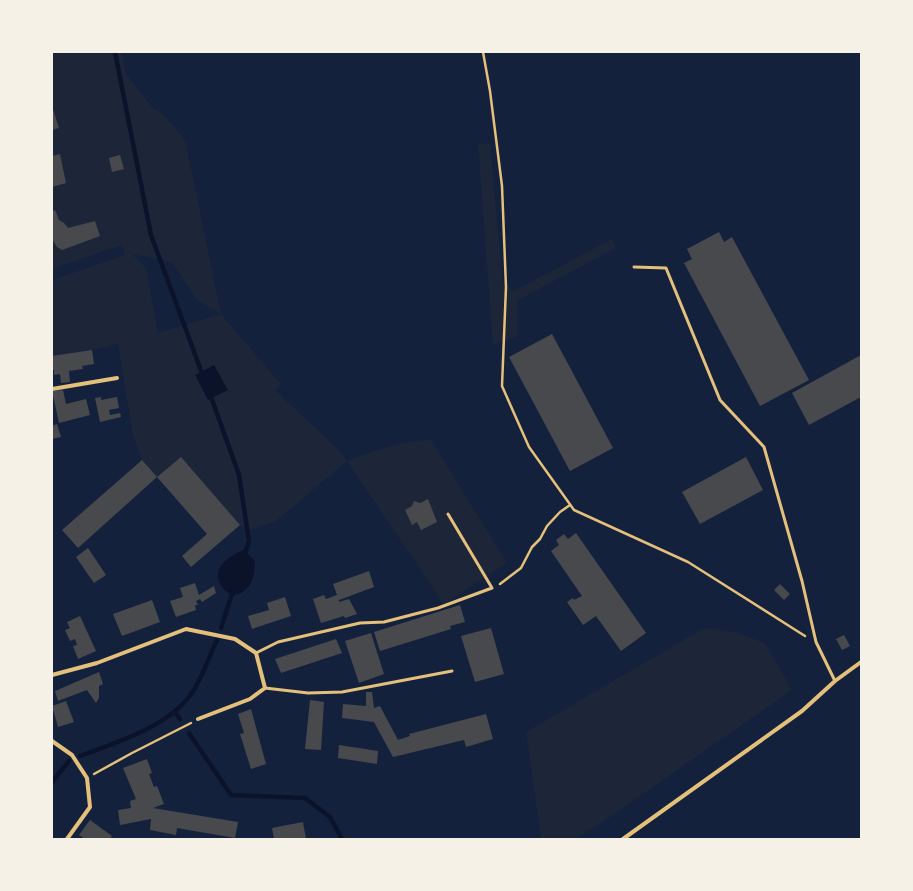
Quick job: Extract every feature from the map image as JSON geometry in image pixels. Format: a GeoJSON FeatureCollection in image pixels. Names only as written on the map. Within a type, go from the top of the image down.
{"type":"FeatureCollection","features":[{"type":"Feature","properties":{"kind":"street"},"geometry":{"type":"LineString","coordinates":[[52,389],[117,378]]}},
{"type":"Feature","properties":{"kind":"street"},"geometry":{"type":"LineString","coordinates":[[52,675],[97,663],[186,629],[235,639],[256,653],[265,688],[250,699],[198,719]]}},
{"type":"Feature","properties":{"kind":"street"},"geometry":{"type":"LineString","coordinates":[[623,839],[802,711],[835,681],[861,662]]}},
{"type":"Feature","properties":{"kind":"street"},"geometry":{"type":"LineString","coordinates":[[52,741],[72,755],[87,778],[90,807],[67,839]]}},
{"type":"Feature","properties":{"kind":"lane"},"geometry":{"type":"LineString","coordinates":[[634,268],[666,268],[720,400],[764,446],[802,582],[816,642],[835,681]]}},
{"type":"Feature","properties":{"kind":"lane"},"geometry":{"type":"LineString","coordinates":[[256,653],[278,642],[360,623],[384,622],[438,608],[492,588],[448,514]]}},
{"type":"Feature","properties":{"kind":"lane"},"geometry":{"type":"LineString","coordinates":[[265,688],[308,693],[342,692],[452,671]]}},
{"type":"Feature","properties":{"kind":"path"},"geometry":{"type":"LineString","coordinates":[[483,52],[490,91],[502,186],[506,287],[502,386],[529,447],[574,510],[688,562],[781,622],[816,642]]}},
{"type":"Feature","properties":{"kind":"path"},"geometry":{"type":"LineString","coordinates":[[492,588],[521,568],[532,547],[540,539],[547,526],[560,512],[570,505]]}},
{"type":"Feature","properties":{"kind":"path"},"geometry":{"type":"LineString","coordinates":[[87,778],[198,719]]}},
{"type":"Feature","properties":{"kind":"shaded area"},"geometry":{"type":"Polygon","coordinates":[[[52,52],[122,52],[126,74],[153,108],[163,114],[182,136],[186,144],[221,314],[281,384],[275,390],[336,447],[347,461],[276,521],[249,530],[240,525],[181,457],[157,477],[142,460],[133,435],[118,344],[92,350],[52,356],[52,280],[125,255],[122,245],[52,269],[52,52]],[[132,254],[146,268],[158,333],[221,314],[197,300],[172,262],[132,254]]]}},
{"type":"Feature","properties":{"kind":"shaded area"},"geometry":{"type":"Polygon","coordinates":[[[478,143],[490,144],[503,285],[514,291],[612,239],[616,248],[518,300],[517,336],[493,345],[478,143]]]}},
{"type":"Feature","properties":{"kind":"shaded area"},"geometry":{"type":"Polygon","coordinates":[[[214,365],[228,390],[208,400],[195,375],[214,365]]]}},
{"type":"Feature","properties":{"kind":"shaded area"},"geometry":{"type":"Polygon","coordinates":[[[431,440],[507,563],[444,604],[347,461],[388,447],[409,442],[431,440]]]}},
{"type":"Feature","properties":{"kind":"shaded area"},"geometry":{"type":"Polygon","coordinates":[[[244,550],[254,560],[255,566],[253,578],[247,589],[237,594],[230,595],[219,581],[219,569],[229,558],[244,550]]]}},
{"type":"Feature","properties":{"kind":"shaded area"},"geometry":{"type":"Polygon","coordinates":[[[704,628],[735,632],[765,643],[792,690],[604,821],[575,839],[541,839],[526,732],[704,628]]]}},
{"type":"Feature","properties":{"kind":"building"},"geometry":{"type":"Polygon","coordinates":[[[52,106],[59,128],[52,130],[52,106]]]}},
{"type":"Feature","properties":{"kind":"building"},"geometry":{"type":"Polygon","coordinates":[[[60,154],[66,183],[52,187],[52,156],[60,154]]]}},
{"type":"Feature","properties":{"kind":"building"},"geometry":{"type":"Polygon","coordinates":[[[120,155],[124,169],[112,172],[109,158],[120,155]]]}},
{"type":"Feature","properties":{"kind":"building"},"geometry":{"type":"Polygon","coordinates":[[[55,210],[59,220],[68,228],[95,221],[100,236],[62,250],[57,247],[52,239],[52,212],[55,210]]]}},
{"type":"Feature","properties":{"kind":"building"},"geometry":{"type":"Polygon","coordinates":[[[719,232],[724,242],[732,237],[809,380],[760,406],[684,263],[692,259],[687,249],[719,232]]]}},
{"type":"Feature","properties":{"kind":"building"},"geometry":{"type":"Polygon","coordinates":[[[552,334],[613,448],[570,471],[509,357],[552,334]]]}},
{"type":"Feature","properties":{"kind":"building"},"geometry":{"type":"Polygon","coordinates":[[[92,350],[94,364],[82,366],[83,369],[69,371],[70,382],[61,383],[60,374],[54,375],[54,370],[52,370],[52,356],[92,350]]]}},
{"type":"Feature","properties":{"kind":"building"},"geometry":{"type":"Polygon","coordinates":[[[861,355],[861,397],[809,425],[792,393],[861,355]]]}},
{"type":"Feature","properties":{"kind":"building"},"geometry":{"type":"Polygon","coordinates":[[[63,390],[66,404],[86,399],[90,415],[59,423],[52,391],[63,390]]]}},
{"type":"Feature","properties":{"kind":"building"},"geometry":{"type":"Polygon","coordinates":[[[101,397],[101,400],[117,397],[119,408],[109,410],[110,415],[120,413],[121,417],[100,422],[95,398],[101,397]]]}},
{"type":"Feature","properties":{"kind":"building"},"geometry":{"type":"Polygon","coordinates":[[[57,424],[61,437],[52,439],[52,426],[57,424]]]}},
{"type":"Feature","properties":{"kind":"building"},"geometry":{"type":"Polygon","coordinates":[[[181,457],[240,525],[191,567],[182,556],[207,534],[157,477],[181,457]]]}},
{"type":"Feature","properties":{"kind":"building"},"geometry":{"type":"Polygon","coordinates":[[[746,457],[763,490],[700,524],[682,492],[746,457]]]}},
{"type":"Feature","properties":{"kind":"building"},"geometry":{"type":"Polygon","coordinates":[[[142,460],[157,477],[78,548],[62,530],[142,460]]]}},
{"type":"Feature","properties":{"kind":"building"},"geometry":{"type":"Polygon","coordinates":[[[428,499],[437,522],[421,530],[417,522],[412,525],[405,510],[412,506],[414,501],[420,503],[428,499]]]}},
{"type":"Feature","properties":{"kind":"building"},"geometry":{"type":"Polygon","coordinates":[[[576,533],[646,633],[621,651],[596,616],[583,625],[567,602],[573,598],[574,600],[582,596],[551,551],[559,545],[556,540],[564,534],[568,539],[576,533]]]}},
{"type":"Feature","properties":{"kind":"building"},"geometry":{"type":"Polygon","coordinates":[[[88,548],[106,575],[94,583],[76,557],[88,548]]]}},
{"type":"Feature","properties":{"kind":"building"},"geometry":{"type":"Polygon","coordinates":[[[369,571],[374,587],[339,600],[339,602],[349,599],[357,614],[345,618],[344,616],[321,623],[313,599],[324,595],[326,599],[337,595],[333,584],[369,571]]]}},
{"type":"Feature","properties":{"kind":"building"},"geometry":{"type":"Polygon","coordinates":[[[195,583],[199,595],[214,586],[216,593],[202,602],[200,599],[196,601],[198,605],[195,605],[196,610],[176,617],[170,601],[183,597],[180,588],[195,583]]]}},
{"type":"Feature","properties":{"kind":"building"},"geometry":{"type":"Polygon","coordinates":[[[780,584],[790,594],[784,600],[774,590],[780,584]]]}},
{"type":"Feature","properties":{"kind":"building"},"geometry":{"type":"Polygon","coordinates":[[[285,597],[291,616],[252,629],[248,616],[269,610],[267,603],[285,597]]]}},
{"type":"Feature","properties":{"kind":"building"},"geometry":{"type":"Polygon","coordinates":[[[152,600],[160,622],[122,636],[113,614],[152,600]]]}},
{"type":"Feature","properties":{"kind":"building"},"geometry":{"type":"Polygon","coordinates":[[[460,605],[465,622],[450,626],[451,629],[380,651],[374,632],[460,605]]]}},
{"type":"Feature","properties":{"kind":"building"},"geometry":{"type":"Polygon","coordinates":[[[80,616],[96,651],[78,659],[73,646],[77,645],[75,639],[70,641],[65,630],[70,628],[67,622],[80,616]]]}},
{"type":"Feature","properties":{"kind":"building"},"geometry":{"type":"Polygon","coordinates":[[[491,628],[504,674],[475,682],[461,636],[491,628]]]}},
{"type":"Feature","properties":{"kind":"building"},"geometry":{"type":"Polygon","coordinates":[[[371,633],[384,674],[359,683],[345,641],[371,633]]]}},
{"type":"Feature","properties":{"kind":"building"},"geometry":{"type":"Polygon","coordinates":[[[844,635],[850,646],[842,650],[836,639],[844,635]]]}},
{"type":"Feature","properties":{"kind":"building"},"geometry":{"type":"Polygon","coordinates":[[[336,639],[342,653],[281,673],[275,659],[336,639]]]}},
{"type":"Feature","properties":{"kind":"building"},"geometry":{"type":"Polygon","coordinates":[[[99,672],[103,684],[99,686],[99,698],[96,703],[87,690],[58,701],[55,691],[99,672]]]}},
{"type":"Feature","properties":{"kind":"building"},"geometry":{"type":"Polygon","coordinates":[[[366,692],[372,692],[374,708],[380,706],[398,740],[410,736],[409,734],[486,714],[493,739],[466,747],[464,740],[393,757],[374,722],[342,718],[343,704],[366,706],[366,692]]]}},
{"type":"Feature","properties":{"kind":"building"},"geometry":{"type":"Polygon","coordinates":[[[310,700],[324,702],[321,750],[305,749],[310,700]]]}},
{"type":"Feature","properties":{"kind":"building"},"geometry":{"type":"Polygon","coordinates":[[[66,701],[74,722],[58,727],[52,706],[66,701]]]}},
{"type":"Feature","properties":{"kind":"building"},"geometry":{"type":"Polygon","coordinates":[[[251,709],[266,764],[251,769],[240,734],[244,733],[238,714],[251,709]]]}},
{"type":"Feature","properties":{"kind":"building"},"geometry":{"type":"Polygon","coordinates":[[[339,745],[378,751],[377,764],[338,758],[339,745]]]}},
{"type":"Feature","properties":{"kind":"building"},"geometry":{"type":"Polygon","coordinates":[[[147,759],[152,773],[149,774],[154,787],[157,786],[164,804],[153,808],[238,822],[235,838],[177,828],[176,835],[150,830],[151,819],[120,825],[118,810],[131,808],[130,801],[136,799],[123,768],[147,759]]]}},
{"type":"Feature","properties":{"kind":"building"},"geometry":{"type":"Polygon","coordinates":[[[90,820],[112,836],[110,839],[85,839],[79,835],[90,820]]]}},
{"type":"Feature","properties":{"kind":"building"},"geometry":{"type":"Polygon","coordinates":[[[303,822],[306,839],[274,839],[272,828],[303,822]]]}},
{"type":"Feature","properties":{"kind":"waterway"},"geometry":{"type":"LineString","coordinates":[[115,52],[151,235],[203,376]]}},
{"type":"Feature","properties":{"kind":"waterway"},"geometry":{"type":"LineString","coordinates":[[210,394],[239,475],[249,541],[244,556]]}},
{"type":"Feature","properties":{"kind":"waterway"},"geometry":{"type":"LineString","coordinates":[[221,628],[233,591]]}},
{"type":"Feature","properties":{"kind":"waterway"},"geometry":{"type":"LineString","coordinates":[[80,756],[141,732],[170,715],[182,705],[196,687],[217,640]]}},
{"type":"Feature","properties":{"kind":"waterway"},"geometry":{"type":"LineString","coordinates":[[175,712],[180,719]]}},
{"type":"Feature","properties":{"kind":"waterway"},"geometry":{"type":"LineString","coordinates":[[189,733],[231,795],[305,798],[330,817],[342,839]]}},
{"type":"Feature","properties":{"kind":"waterway"},"geometry":{"type":"LineString","coordinates":[[52,782],[69,761]]}}]}
